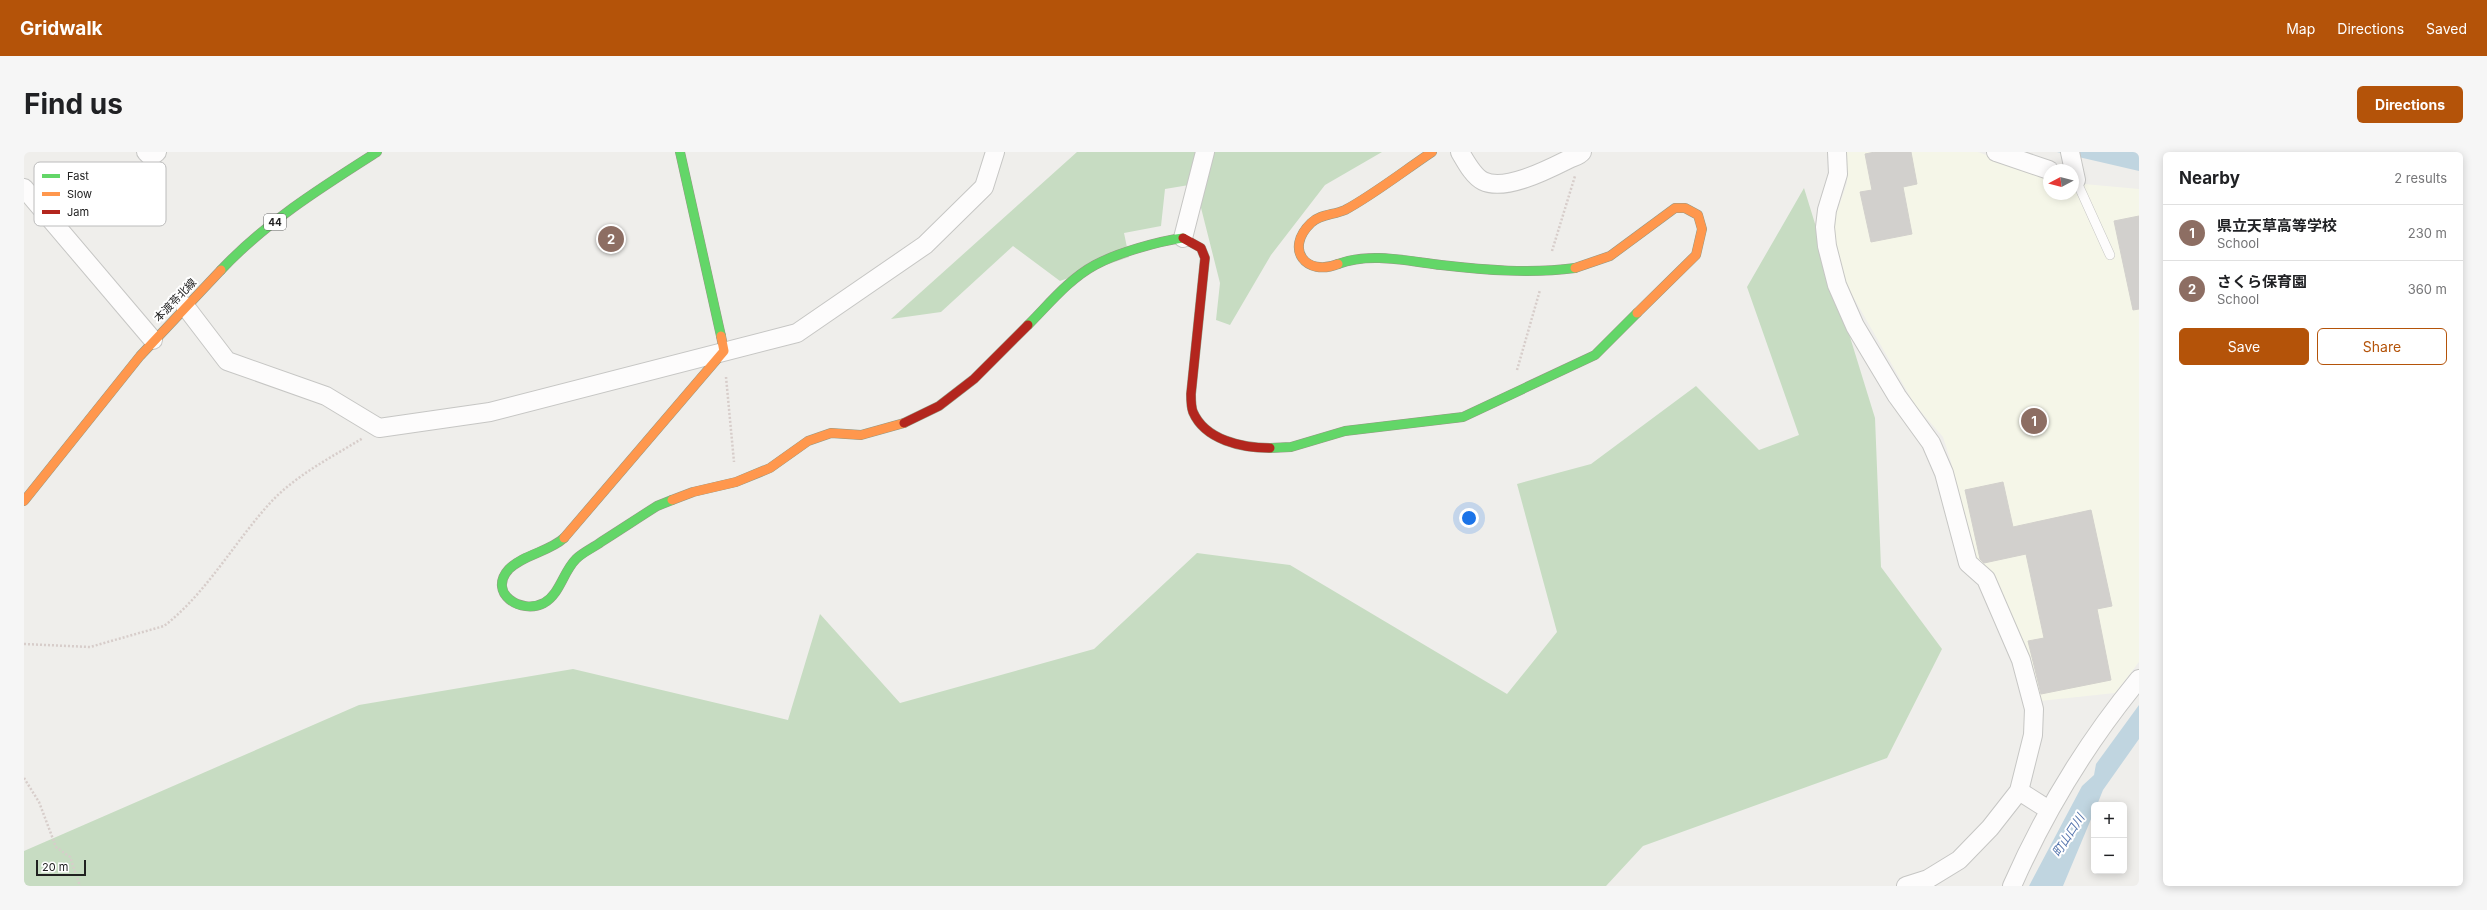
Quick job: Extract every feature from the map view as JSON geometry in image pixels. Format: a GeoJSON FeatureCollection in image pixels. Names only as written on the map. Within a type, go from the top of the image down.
{"type":"FeatureCollection","features":[{"type":"Feature","properties":{"kind":"street"},"geometry":{"type":"LineString","coordinates":[[146,152],[151,157],[157,152]]}},
{"type":"Feature","properties":{"kind":"street","name":"本渡苓北線"},"geometry":{"type":"LineString","coordinates":[[24,501],[154,340],[236,254],[304,198],[377,152]]}},
{"type":"Feature","properties":{"kind":"street"},"geometry":{"type":"LineString","coordinates":[[680,152],[724,351]]}},
{"type":"Feature","properties":{"kind":"street"},"geometry":{"type":"LineString","coordinates":[[185,306],[227,361],[326,396],[379,428],[490,412],[797,333],[925,245],[984,187],[995,152]]}},
{"type":"Feature","properties":{"kind":"street"},"geometry":{"type":"LineString","coordinates":[[1183,238],[1205,152]]}},
{"type":"Feature","properties":{"kind":"street"},"geometry":{"type":"LineString","coordinates":[[724,351],[563,539],[553,547],[512,566],[505,573],[502,583],[508,601],[515,606],[536,607],[554,594],[568,567],[576,558],[631,521],[657,506],[693,492],[736,482],[770,468],[808,441],[831,433],[861,435],[902,424],[939,406],[974,379],[1066,287],[1095,265],[1146,246],[1183,238],[1201,248],[1205,258],[1191,394],[1192,411],[1201,426],[1216,438],[1258,448],[1291,447],[1345,431],[1463,417],[1595,355],[1696,255],[1702,239],[1698,215],[1691,209],[1675,208],[1610,256],[1581,268],[1546,272],[1442,265],[1394,258],[1360,258],[1346,260],[1329,268],[1321,268],[1302,260],[1299,254],[1299,240],[1311,223],[1325,215],[1344,210],[1432,152]]}},
{"type":"Feature","properties":{"kind":"street"},"geometry":{"type":"LineString","coordinates":[[1460,152],[1471,170],[1483,181],[1496,184],[1512,182],[1544,172],[1582,153]]}},
{"type":"Feature","properties":{"kind":"street"},"geometry":{"type":"LineString","coordinates":[[1837,152],[1838,174],[1827,210],[1825,227],[1827,246],[1837,285],[1855,326],[1897,396],[1932,443],[1944,473],[1968,563],[1986,579],[2021,660],[2034,709],[2033,735],[2019,791],[1990,828],[1959,860],[1928,879],[1906,886]]}},
{"type":"Feature","properties":{"kind":"street"},"geometry":{"type":"LineString","coordinates":[[1996,152],[2043,168]]}},
{"type":"Feature","properties":{"kind":"street"},"geometry":{"type":"LineString","coordinates":[[2070,152],[2072,164]]}},
{"type":"Feature","properties":{"kind":"street"},"geometry":{"type":"LineString","coordinates":[[24,188],[34,200]]}},
{"type":"Feature","properties":{"kind":"street"},"geometry":{"type":"LineString","coordinates":[[56,226],[154,340]]}},
{"type":"Feature","properties":{"kind":"street"},"geometry":{"type":"LineString","coordinates":[[2012,886],[2049,810],[2092,740],[2139,679]]}},
{"type":"Feature","properties":{"kind":"street"},"geometry":{"type":"LineString","coordinates":[[2019,791],[2049,810]]}},
{"type":"Feature","properties":{"kind":"lane"},"geometry":{"type":"LineString","coordinates":[[2079,186],[2110,255]]}},
{"type":"Feature","properties":{"kind":"path"},"geometry":{"type":"LineString","coordinates":[[1550,258],[1582,153]]}},
{"type":"Feature","properties":{"kind":"path"},"geometry":{"type":"LineString","coordinates":[[1516,371],[1546,272]]}},
{"type":"Feature","properties":{"kind":"path"},"geometry":{"type":"LineString","coordinates":[[724,351],[736,482]]}},
{"type":"Feature","properties":{"kind":"path"},"geometry":{"type":"LineString","coordinates":[[24,644],[90,647],[164,626],[174,619],[220,567],[273,501],[315,467],[379,428]]}},
{"type":"Feature","properties":{"kind":"path"},"geometry":{"type":"LineString","coordinates":[[24,778],[39,802],[56,847],[70,857],[80,886]]}},
{"type":"Feature","properties":{"kind":"shaded area"},"geometry":{"type":"Polygon","coordinates":[[[1845,152],[1978,152],[2043,176],[2043,200],[2079,200],[2079,184],[2139,189],[2139,662],[2115,693],[2040,701],[1972,555],[1951,462],[1943,437],[1915,405],[1843,279],[1833,239],[1834,220],[1847,183],[1845,152]]]}},
{"type":"Feature","properties":{"kind":"green space"},"geometry":{"type":"Polygon","coordinates":[[[1077,152],[1382,152],[1325,185],[1271,255],[1230,325],[1216,320],[1220,283],[1195,184],[1165,189],[1161,226],[1124,233],[1129,257],[1060,281],[1013,246],[941,312],[891,319],[1077,152]]]}},
{"type":"Feature","properties":{"kind":"green space"},"geometry":{"type":"Polygon","coordinates":[[[1804,188],[1875,418],[1881,567],[1942,649],[1887,758],[1643,846],[1606,886],[24,886],[24,851],[359,705],[573,669],[788,720],[820,614],[900,703],[1094,649],[1197,553],[1290,565],[1507,694],[1557,632],[1517,484],[1591,464],[1696,386],[1759,450],[1799,435],[1747,287],[1804,188]]]}},
{"type":"Feature","properties":{"kind":"water"},"geometry":{"type":"Polygon","coordinates":[[[2057,152],[2139,152],[2139,171],[2057,152]]]}},
{"type":"Feature","properties":{"kind":"water","name":"町山口川"},"geometry":{"type":"Polygon","coordinates":[[[2139,705],[2139,739],[2103,790],[2098,802],[2091,802],[2091,819],[2063,886],[2029,886],[2082,786],[2094,775],[2096,764],[2139,705]]]}},
{"type":"Feature","properties":{"kind":"building"},"geometry":{"type":"Polygon","coordinates":[[[1875,152],[1911,152],[1917,184],[1903,187],[1912,234],[1871,242],[1860,192],[1872,190],[1865,154],[1875,152]]]}},
{"type":"Feature","properties":{"kind":"building"},"geometry":{"type":"Polygon","coordinates":[[[2139,216],[2139,309],[2133,310],[2114,221],[2139,216]]]}},
{"type":"Feature","properties":{"kind":"building"},"geometry":{"type":"Polygon","coordinates":[[[2003,482],[2013,527],[2091,510],[2112,606],[2097,609],[2111,680],[2041,694],[2028,641],[2044,638],[2026,554],[1984,563],[1980,559],[1965,490],[2003,482]]]}},
{"type":"Feature","properties":{"kind":"traffic: fast"},"geometry":{"type":"LineString","coordinates":[[221,270],[257,236],[295,206],[377,152]]}},
{"type":"Feature","properties":{"kind":"traffic: fast"},"geometry":{"type":"LineString","coordinates":[[680,152],[721,336]]}},
{"type":"Feature","properties":{"kind":"traffic: fast"},"geometry":{"type":"LineString","coordinates":[[1028,325],[1068,285],[1095,265],[1138,248],[1183,238]]}},
{"type":"Feature","properties":{"kind":"traffic: fast"},"geometry":{"type":"LineString","coordinates":[[1338,264],[1350,260],[1389,258],[1441,265],[1508,271],[1542,271],[1575,268]]}},
{"type":"Feature","properties":{"kind":"traffic: fast"},"geometry":{"type":"LineString","coordinates":[[1270,448],[1291,447],[1345,431],[1463,417],[1595,355],[1637,313]]}},
{"type":"Feature","properties":{"kind":"traffic: fast"},"geometry":{"type":"LineString","coordinates":[[564,538],[551,547],[522,560],[509,569],[503,578],[502,586],[504,593],[510,600],[517,604],[526,606],[535,606],[544,603],[558,589],[568,570],[576,559],[657,506],[672,500]]}},
{"type":"Feature","properties":{"kind":"traffic: slow"},"geometry":{"type":"LineString","coordinates":[[1338,264],[1327,267],[1316,267],[1308,264],[1302,258],[1299,251],[1299,242],[1303,233],[1311,223],[1323,216],[1341,212],[1356,204],[1432,152]]}},
{"type":"Feature","properties":{"kind":"traffic: slow"},"geometry":{"type":"LineString","coordinates":[[1575,268],[1610,256],[1675,208],[1685,208],[1698,215],[1702,229],[1696,255],[1637,313]]}},
{"type":"Feature","properties":{"kind":"traffic: slow"},"geometry":{"type":"LineString","coordinates":[[24,501],[140,356],[221,270]]}},
{"type":"Feature","properties":{"kind":"traffic: slow"},"geometry":{"type":"LineString","coordinates":[[564,538],[724,351],[721,336]]}},
{"type":"Feature","properties":{"kind":"traffic: slow"},"geometry":{"type":"LineString","coordinates":[[672,500],[693,492],[736,482],[770,468],[808,441],[831,433],[861,435],[904,423]]}},
{"type":"Feature","properties":{"kind":"traffic: jam"},"geometry":{"type":"LineString","coordinates":[[1183,238],[1201,248],[1205,258],[1191,394],[1191,406],[1193,412],[1199,422],[1215,436],[1236,444],[1259,448],[1270,448]]}},
{"type":"Feature","properties":{"kind":"traffic: jam"},"geometry":{"type":"LineString","coordinates":[[904,423],[939,406],[974,379],[1028,325]]}},
{"type":"Feature","properties":{"kind":"place","name":"さくら保育園"},"geometry":{"type":"Point","coordinates":[611,239]}},
{"type":"Feature","properties":{"kind":"place","name":"県立天草高等学校"},"geometry":{"type":"Point","coordinates":[2034,421]}}]}
